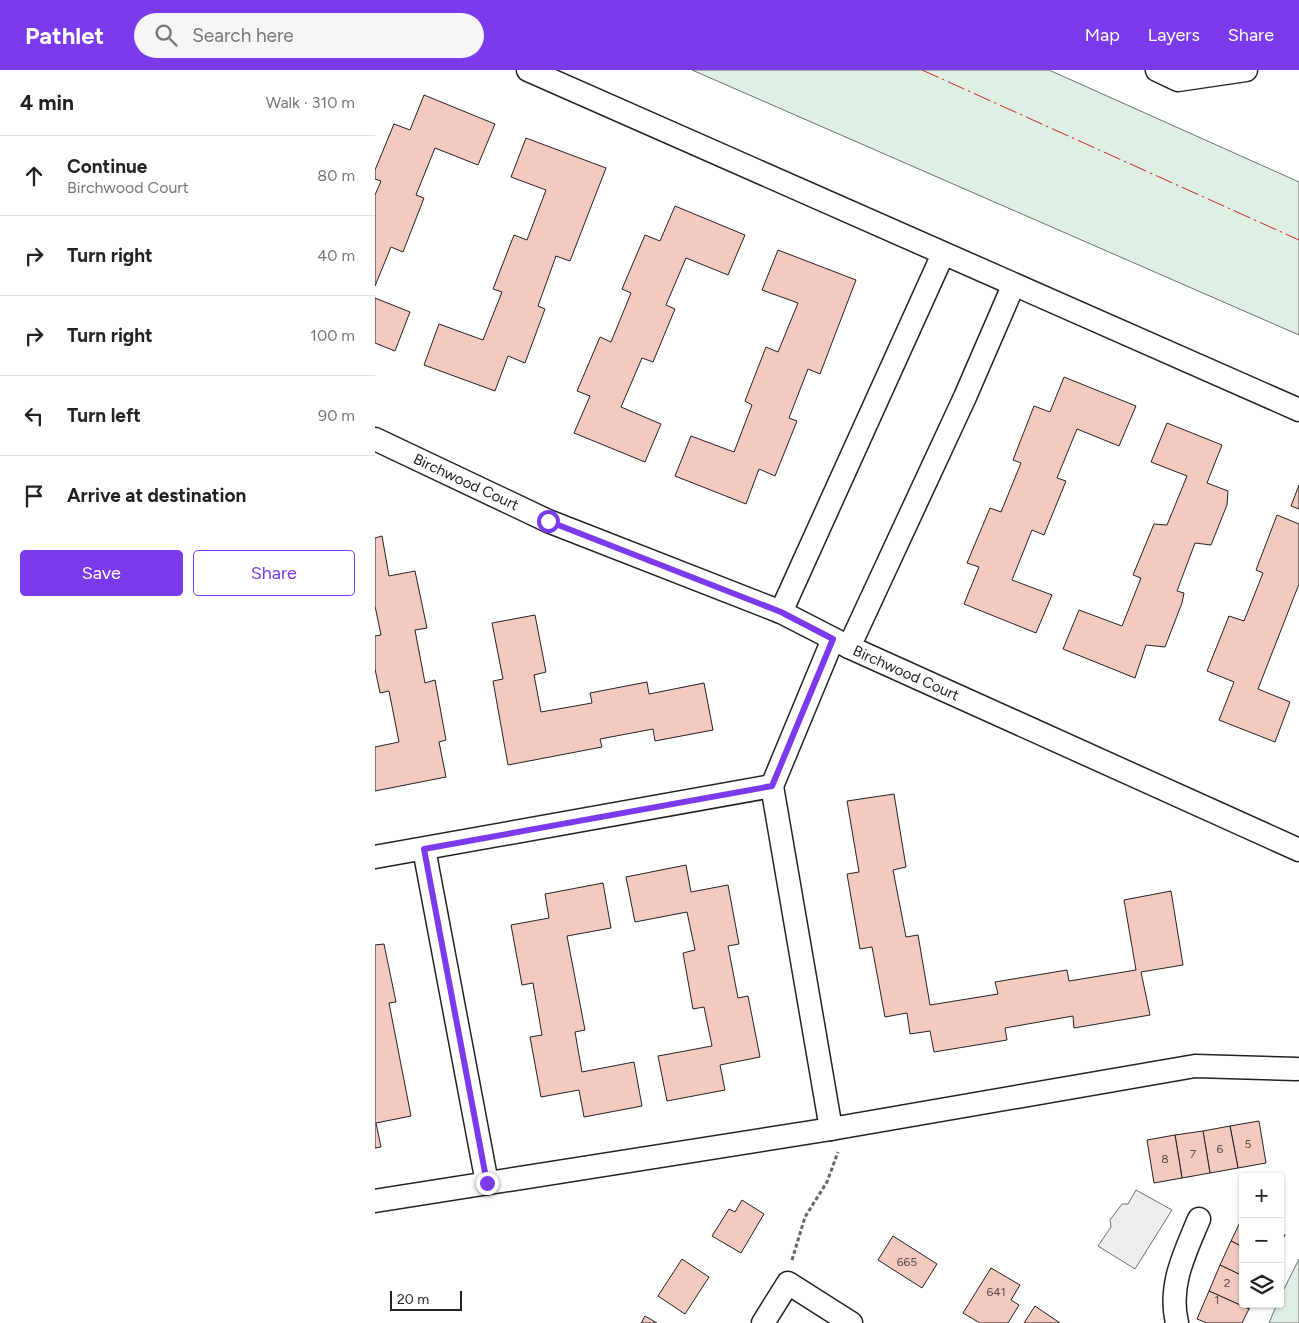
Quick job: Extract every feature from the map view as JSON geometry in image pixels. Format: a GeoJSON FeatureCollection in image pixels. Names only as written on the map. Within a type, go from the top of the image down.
{"type":"FeatureCollection","features":[{"type":"Feature","properties":{"kind":"street"},"geometry":{"type":"LineString","coordinates":[[528,70],[1013,286],[1299,410]]}},
{"type":"Feature","properties":{"kind":"street"},"geometry":{"type":"LineString","coordinates":[[1157,70],[1178,80],[1246,70]]}},
{"type":"Feature","properties":{"kind":"street"},"geometry":{"type":"LineString","coordinates":[[781,612],[943,254]]}},
{"type":"Feature","properties":{"kind":"street"},"geometry":{"type":"LineString","coordinates":[[831,1129],[772,786],[841,643],[965,397],[1013,286]]}},
{"type":"Feature","properties":{"kind":"street","name":"Birchwood Court"},"geometry":{"type":"LineString","coordinates":[[375,439],[548,521],[781,612],[841,643],[1299,850]]}},
{"type":"Feature","properties":{"kind":"street"},"geometry":{"type":"LineString","coordinates":[[375,857],[772,786]]}},
{"type":"Feature","properties":{"kind":"street"},"geometry":{"type":"LineString","coordinates":[[424,849],[487,1183]]}},
{"type":"Feature","properties":{"kind":"street"},"geometry":{"type":"LineString","coordinates":[[375,1201],[831,1129],[1195,1066],[1297,1069]]}},
{"type":"Feature","properties":{"kind":"street"},"geometry":{"type":"LineString","coordinates":[[1177,1323],[1174,1294],[1177,1274],[1199,1219]]}},
{"type":"Feature","properties":{"kind":"street"},"geometry":{"type":"LineString","coordinates":[[763,1323],[788,1283],[851,1323]]}},
{"type":"Feature","properties":{"kind":"path"},"geometry":{"type":"LineString","coordinates":[[788,1283],[792,1257],[805,1217],[827,1182],[840,1147],[831,1129]]}},
{"type":"Feature","properties":{"kind":"green space"},"geometry":{"type":"Polygon","coordinates":[[[692,70],[1049,70],[1299,182],[1299,335],[692,70]]]}},
{"type":"Feature","properties":{"kind":"green space"},"geometry":{"type":"Polygon","coordinates":[[[1299,1259],[1299,1323],[1269,1323],[1275,1308],[1284,1308],[1284,1289],[1299,1259]]]}},
{"type":"Feature","properties":{"kind":"shaded area"},"geometry":{"type":"Polygon","coordinates":[[[1136,1190],[1172,1210],[1135,1269],[1098,1246],[1111,1227],[1110,1220],[1122,1204],[1128,1204],[1136,1190]]]}},
{"type":"Feature","properties":{"kind":"building"},"geometry":{"type":"Polygon","coordinates":[[[424,95],[495,124],[478,165],[435,148],[416,195],[424,198],[403,252],[391,247],[375,286],[375,195],[381,181],[375,179],[375,170],[394,124],[410,130],[424,95]]]}},
{"type":"Feature","properties":{"kind":"building"},"geometry":{"type":"Polygon","coordinates":[[[526,138],[606,168],[570,261],[556,256],[538,306],[545,309],[525,363],[508,356],[495,391],[424,365],[439,324],[483,340],[502,292],[493,289],[514,235],[527,240],[546,190],[511,177],[526,138]]]}},
{"type":"Feature","properties":{"kind":"building"},"geometry":{"type":"Polygon","coordinates":[[[675,206],[745,235],[728,275],[686,258],[666,305],[675,309],[653,362],[642,358],[621,407],[661,424],[645,462],[574,433],[590,396],[577,391],[600,337],[611,342],[631,293],[622,289],[645,235],[660,241],[675,206]]]}},
{"type":"Feature","properties":{"kind":"building"},"geometry":{"type":"Polygon","coordinates":[[[778,250],[856,280],[820,374],[808,369],[789,418],[797,421],[775,476],[759,469],[746,504],[675,476],[691,436],[734,452],[752,405],[745,401],[766,347],[778,352],[798,303],[762,290],[778,250]]]}},
{"type":"Feature","properties":{"kind":"building"},"geometry":{"type":"Polygon","coordinates":[[[375,298],[410,312],[395,351],[375,343],[375,298]]]}},
{"type":"Feature","properties":{"kind":"building"},"geometry":{"type":"Polygon","coordinates":[[[1064,377],[1136,406],[1119,446],[1077,429],[1057,478],[1066,481],[1044,535],[1032,530],[1012,580],[1052,595],[1036,633],[964,604],[979,567],[967,563],[990,508],[1001,512],[1021,463],[1013,460],[1034,406],[1050,412],[1064,377]]]}},
{"type":"Feature","properties":{"kind":"building"},"geometry":{"type":"Polygon","coordinates":[[[1167,423],[1222,445],[1207,483],[1228,491],[1227,505],[1211,545],[1195,543],[1177,591],[1184,593],[1182,603],[1165,647],[1146,645],[1135,678],[1063,649],[1079,610],[1122,626],[1141,578],[1133,575],[1154,524],[1167,525],[1187,476],[1151,462],[1167,423]]]}},
{"type":"Feature","properties":{"kind":"building"},"geometry":{"type":"Polygon","coordinates":[[[1299,485],[1299,509],[1291,506],[1299,485]]]}},
{"type":"Feature","properties":{"kind":"building"},"geometry":{"type":"Polygon","coordinates":[[[1277,515],[1299,524],[1299,584],[1258,689],[1290,702],[1275,742],[1219,720],[1234,682],[1207,671],[1229,616],[1244,621],[1263,573],[1256,570],[1277,515]]]}},
{"type":"Feature","properties":{"kind":"building"},"geometry":{"type":"Polygon","coordinates":[[[382,536],[389,576],[415,571],[427,628],[415,630],[425,683],[435,680],[446,740],[439,742],[446,777],[375,791],[375,747],[399,742],[389,691],[380,693],[375,669],[375,636],[381,635],[375,606],[375,538],[382,536]]]}},
{"type":"Feature","properties":{"kind":"building"},"geometry":{"type":"Polygon","coordinates":[[[535,615],[546,672],[534,675],[541,712],[592,703],[590,693],[647,682],[649,694],[704,683],[713,730],[655,741],[653,729],[600,739],[602,747],[508,765],[493,681],[503,679],[492,623],[535,615]]]}},
{"type":"Feature","properties":{"kind":"building"},"geometry":{"type":"Polygon","coordinates":[[[894,794],[906,867],[893,870],[906,937],[918,935],[930,1005],[998,994],[995,982],[1067,970],[1069,981],[1136,970],[1124,900],[1171,891],[1183,965],[1141,972],[1150,1015],[1074,1028],[1073,1016],[1005,1028],[1007,1040],[934,1052],[930,1031],[910,1034],[907,1013],[885,1017],[872,947],[860,949],[847,874],[859,872],[847,801],[894,794]]]}},
{"type":"Feature","properties":{"kind":"building"},"geometry":{"type":"Polygon","coordinates":[[[686,865],[691,892],[728,885],[739,944],[728,946],[738,998],[748,996],[760,1057],[720,1065],[725,1090],[667,1101],[658,1056],[712,1046],[704,1007],[693,1009],[683,953],[695,950],[687,912],[635,922],[626,877],[686,865]]]}},
{"type":"Feature","properties":{"kind":"building"},"geometry":{"type":"Polygon","coordinates":[[[603,883],[611,928],[567,936],[585,1030],[575,1032],[582,1072],[634,1062],[642,1106],[584,1117],[579,1090],[541,1097],[530,1037],[542,1035],[533,983],[522,985],[511,925],[549,918],[545,894],[603,883]]]}},
{"type":"Feature","properties":{"kind":"building"},"geometry":{"type":"Polygon","coordinates":[[[384,944],[396,1002],[389,1003],[411,1116],[376,1123],[381,1147],[375,1148],[375,945],[384,944]]]}},
{"type":"Feature","properties":{"kind":"building"},"geometry":{"type":"Polygon","coordinates":[[[1259,1121],[1266,1163],[1238,1168],[1230,1126],[1259,1121]]]}},
{"type":"Feature","properties":{"kind":"building"},"geometry":{"type":"Polygon","coordinates":[[[1230,1126],[1238,1168],[1210,1173],[1203,1131],[1230,1126]]]}},
{"type":"Feature","properties":{"kind":"building"},"geometry":{"type":"Polygon","coordinates":[[[1203,1131],[1210,1173],[1182,1178],[1175,1135],[1203,1131]]]}},
{"type":"Feature","properties":{"kind":"building"},"geometry":{"type":"Polygon","coordinates":[[[1175,1135],[1182,1178],[1154,1183],[1147,1140],[1175,1135]]]}},
{"type":"Feature","properties":{"kind":"building"},"geometry":{"type":"Polygon","coordinates":[[[742,1200],[764,1214],[741,1253],[712,1236],[729,1209],[735,1212],[742,1200]]]}},
{"type":"Feature","properties":{"kind":"building"},"geometry":{"type":"Polygon","coordinates":[[[1239,1224],[1239,1245],[1231,1241],[1239,1224]]]}},
{"type":"Feature","properties":{"kind":"building"},"geometry":{"type":"Polygon","coordinates":[[[893,1236],[937,1264],[922,1288],[878,1260],[893,1236]]]}},
{"type":"Feature","properties":{"kind":"building"},"geometry":{"type":"Polygon","coordinates":[[[1231,1241],[1239,1245],[1239,1274],[1220,1265],[1231,1241]]]}},
{"type":"Feature","properties":{"kind":"building"},"geometry":{"type":"Polygon","coordinates":[[[682,1259],[709,1277],[685,1314],[658,1296],[682,1259]]]}},
{"type":"Feature","properties":{"kind":"building"},"geometry":{"type":"Polygon","coordinates":[[[1220,1265],[1239,1274],[1239,1304],[1209,1291],[1220,1265]]]}},
{"type":"Feature","properties":{"kind":"building"},"geometry":{"type":"Polygon","coordinates":[[[991,1268],[1020,1285],[1011,1300],[1019,1305],[1008,1323],[980,1323],[963,1313],[991,1268]]]}},
{"type":"Feature","properties":{"kind":"building"},"geometry":{"type":"Polygon","coordinates":[[[1209,1291],[1239,1304],[1239,1308],[1249,1309],[1242,1323],[1207,1323],[1197,1319],[1209,1291]]]}},
{"type":"Feature","properties":{"kind":"building"},"geometry":{"type":"Polygon","coordinates":[[[1035,1306],[1060,1323],[1024,1323],[1035,1306]]]}},
{"type":"Feature","properties":{"kind":"building"},"geometry":{"type":"Polygon","coordinates":[[[645,1316],[657,1323],[641,1323],[645,1316]]]}},
{"type":"Feature","properties":{"kind":"power"},"geometry":{"type":"LineString","coordinates":[[922,70],[1299,240]]}},
{"type":"Feature","properties":{"kind":"route"},"geometry":{"type":"LineString","coordinates":[[487,1183],[424,849],[772,786],[833,639],[781,612],[548,521]]}}]}
